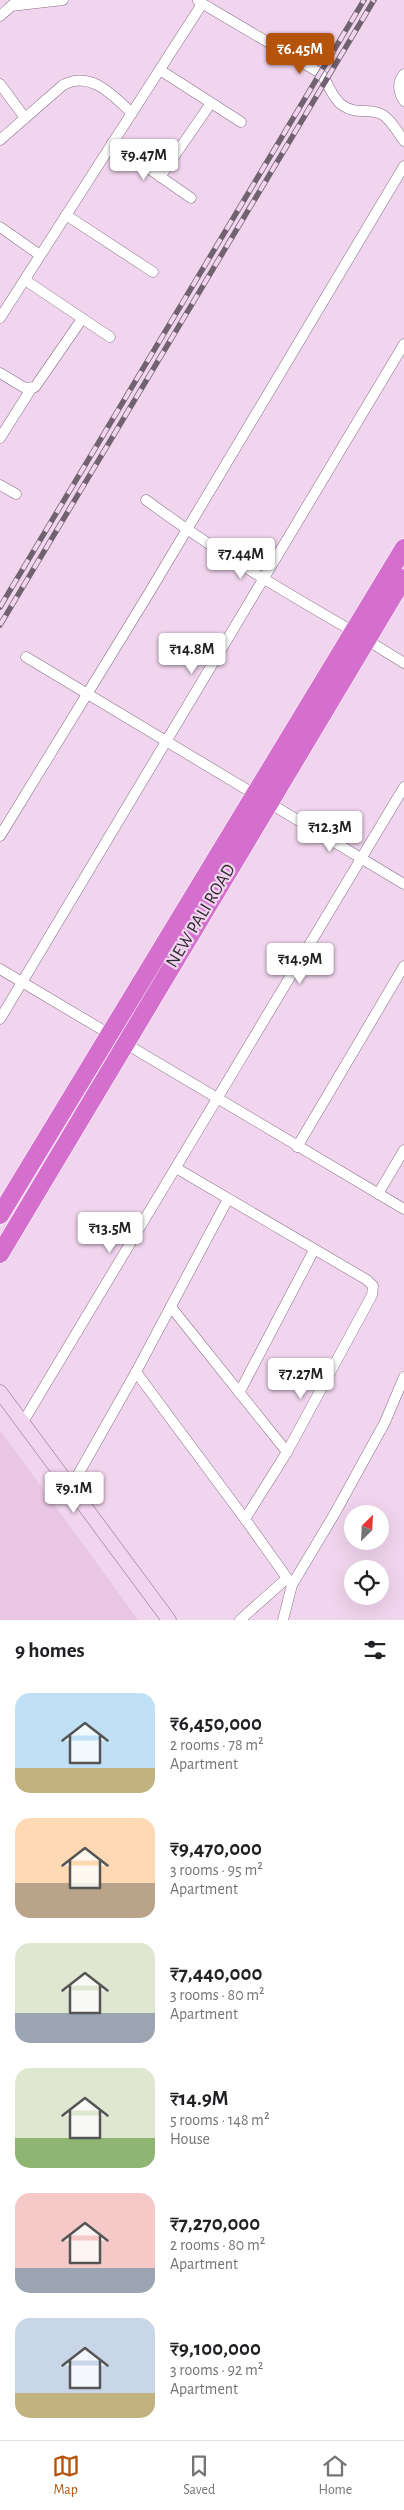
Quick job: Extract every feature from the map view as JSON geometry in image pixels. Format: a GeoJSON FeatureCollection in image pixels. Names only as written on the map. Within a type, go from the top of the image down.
{"type":"FeatureCollection","features":[{"type":"Feature","properties":{"kind":"highway","name":"NEW PALI ROAD"},"geometry":{"type":"LineString","coordinates":[[0,1254],[270,802],[360,636],[404,548]]}},
{"type":"Feature","properties":{"kind":"highway","name":"NEW PALI ROAD"},"geometry":{"type":"LineString","coordinates":[[0,1215],[254,793],[360,636],[404,578]]}},
{"type":"Feature","properties":{"kind":"street"},"geometry":{"type":"LineString","coordinates":[[0,16],[15,3],[62,0]]}},
{"type":"Feature","properties":{"kind":"street"},"geometry":{"type":"LineString","coordinates":[[0,318],[160,70],[199,2],[320,73],[326,80],[334,98],[342,105],[360,113],[384,115],[404,140]]}},
{"type":"Feature","properties":{"kind":"street"},"geometry":{"type":"LineString","coordinates":[[160,70],[241,122]]}},
{"type":"Feature","properties":{"kind":"street"},"geometry":{"type":"LineString","coordinates":[[404,74],[399,83],[399,91],[404,101]]}},
{"type":"Feature","properties":{"kind":"street"},"geometry":{"type":"LineString","coordinates":[[0,140],[63,85],[80,79],[102,86],[132,113]]}},
{"type":"Feature","properties":{"kind":"street"},"geometry":{"type":"LineString","coordinates":[[0,84],[25,118]]}},
{"type":"Feature","properties":{"kind":"street"},"geometry":{"type":"LineString","coordinates":[[160,177],[211,103]]}},
{"type":"Feature","properties":{"kind":"street"},"geometry":{"type":"LineString","coordinates":[[112,143],[191,198]]}},
{"type":"Feature","properties":{"kind":"street"},"geometry":{"type":"LineString","coordinates":[[0,836],[187,530],[404,166]]}},
{"type":"Feature","properties":{"kind":"street"},"geometry":{"type":"LineString","coordinates":[[66,215],[152,272]]}},
{"type":"Feature","properties":{"kind":"street"},"geometry":{"type":"LineString","coordinates":[[0,228],[40,255]]}},
{"type":"Feature","properties":{"kind":"street"},"geometry":{"type":"LineString","coordinates":[[24,280],[110,337]]}},
{"type":"Feature","properties":{"kind":"street"},"geometry":{"type":"LineString","coordinates":[[0,438],[31,388],[39,382],[82,319]]}},
{"type":"Feature","properties":{"kind":"street"},"geometry":{"type":"LineString","coordinates":[[0,1019],[404,344]]}},
{"type":"Feature","properties":{"kind":"street"},"geometry":{"type":"LineString","coordinates":[[0,373],[31,388]]}},
{"type":"Feature","properties":{"kind":"street"},"geometry":{"type":"LineString","coordinates":[[0,485],[16,494]]}},
{"type":"Feature","properties":{"kind":"street"},"geometry":{"type":"LineString","coordinates":[[146,500],[187,530],[264,580],[404,663]]}},
{"type":"Feature","properties":{"kind":"street"},"geometry":{"type":"LineString","coordinates":[[26,656],[404,884]]}},
{"type":"Feature","properties":{"kind":"street"},"geometry":{"type":"LineString","coordinates":[[23,1422],[404,787]]}},
{"type":"Feature","properties":{"kind":"street"},"geometry":{"type":"LineString","coordinates":[[298,1146],[404,966]]}},
{"type":"Feature","properties":{"kind":"street"},"geometry":{"type":"LineString","coordinates":[[0,969],[124,1045],[404,1209]]}},
{"type":"Feature","properties":{"kind":"street"},"geometry":{"type":"LineString","coordinates":[[378,1194],[404,1150]]}},
{"type":"Feature","properties":{"kind":"street"},"geometry":{"type":"LineString","coordinates":[[176,1168],[367,1280],[373,1286],[372,1295],[287,1452],[245,1519]]}},
{"type":"Feature","properties":{"kind":"street"},"geometry":{"type":"LineString","coordinates":[[71,1487],[136,1372],[228,1199]]}},
{"type":"Feature","properties":{"kind":"street"},"geometry":{"type":"LineString","coordinates":[[239,1393],[314,1250]]}},
{"type":"Feature","properties":{"kind":"street"},"geometry":{"type":"LineString","coordinates":[[171,1306],[287,1452]]}},
{"type":"Feature","properties":{"kind":"street"},"geometry":{"type":"LineString","coordinates":[[136,1372],[245,1519],[289,1582],[283,1620]]}},
{"type":"Feature","properties":{"kind":"street"},"geometry":{"type":"LineString","coordinates":[[240,1620],[289,1582],[335,1513],[385,1422],[404,1377]]}},
{"type":"Feature","properties":{"kind":"street"},"geometry":{"type":"LineString","coordinates":[[0,1392],[169,1620]]}},
{"type":"Feature","properties":{"kind":"shaded area"},"geometry":{"type":"Polygon","coordinates":[[[0,1430],[138,1620],[0,1620],[0,1430]]]}},
{"type":"Feature","properties":{"kind":"railway"},"geometry":{"type":"LineString","coordinates":[[0,607],[364,0]]}},
{"type":"Feature","properties":{"kind":"railway"},"geometry":{"type":"LineString","coordinates":[[0,625],[374,0]]}}]}
